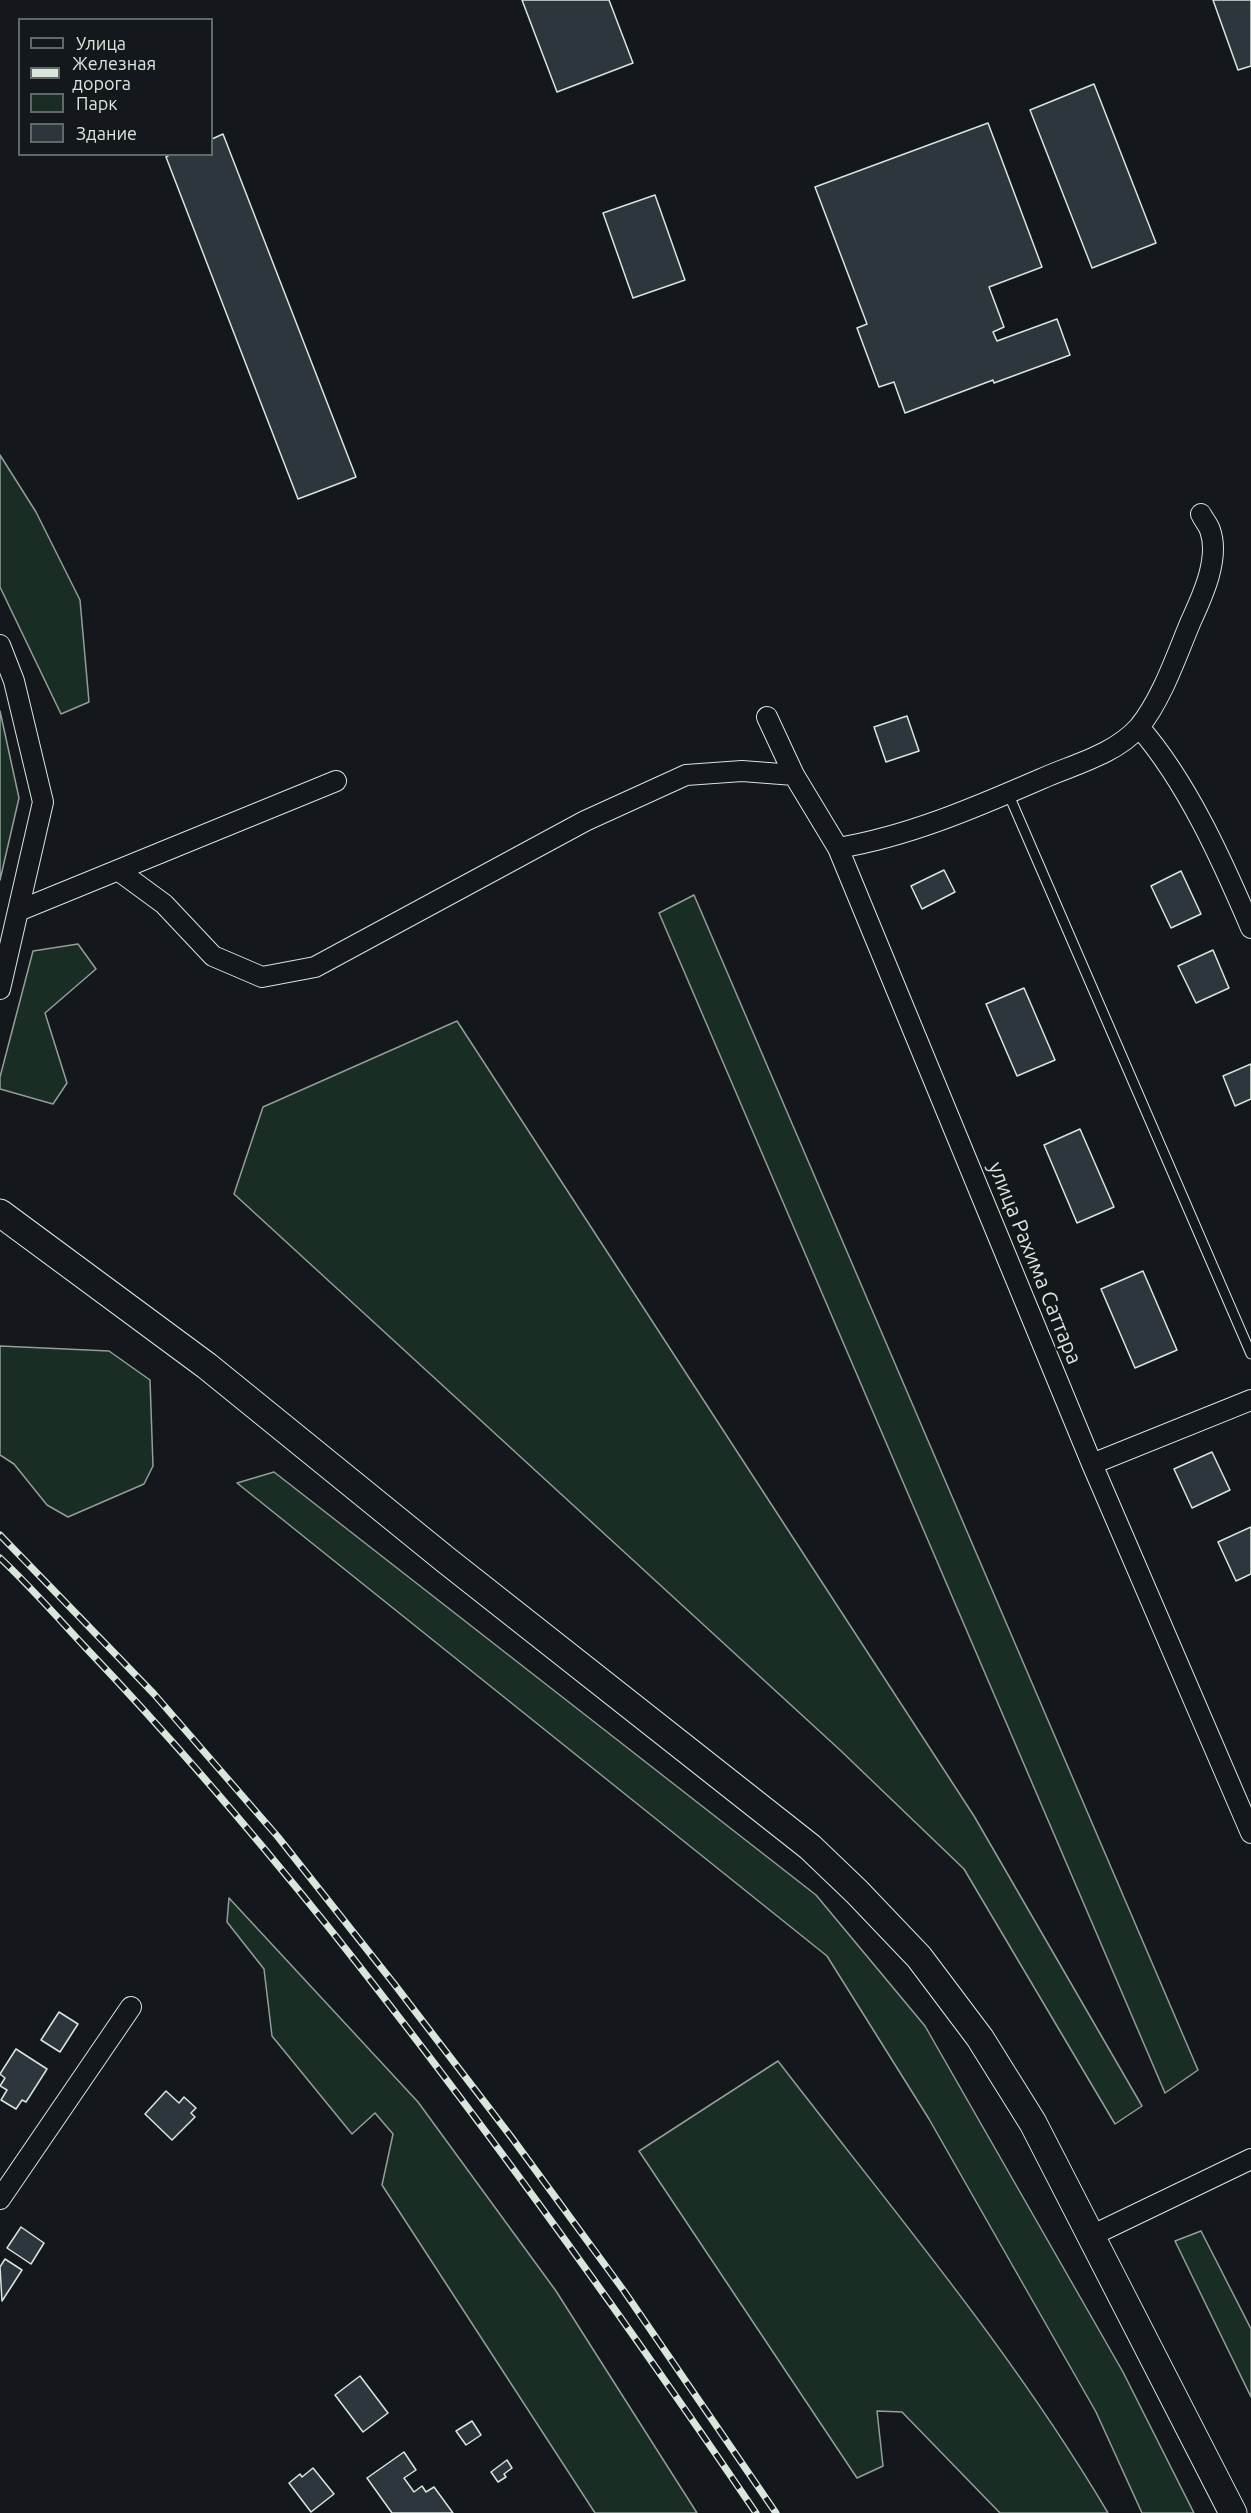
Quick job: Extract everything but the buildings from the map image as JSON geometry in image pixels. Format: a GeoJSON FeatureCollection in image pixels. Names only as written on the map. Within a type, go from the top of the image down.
{"type":"FeatureCollection","features":[{"type":"Feature","properties":{"kind":"main road"},"geometry":{"type":"LineString","coordinates":[[0,1213],[207,1366],[446,1560],[810,1847],[919,1957],[980,2038],[1033,2123],[1093,2235],[1233,2513]]}},
{"type":"Feature","properties":{"kind":"street"},"geometry":{"type":"LineString","coordinates":[[838,848],[886,837],[983,805],[1118,746],[1138,727],[1152,707],[1206,582],[1212,553],[1210,530],[1201,514]]}},
{"type":"Feature","properties":{"kind":"street"},"geometry":{"type":"LineString","coordinates":[[0,645],[14,681],[43,802],[0,989]]}},
{"type":"Feature","properties":{"kind":"street","name":"улица Рахима Саттара"},"geometry":{"type":"LineString","coordinates":[[767,717],[794,775],[838,848],[1092,1464],[1251,1833]]}},
{"type":"Feature","properties":{"kind":"street"},"geometry":{"type":"LineString","coordinates":[[1138,727],[1157,748],[1219,854],[1251,928]]}},
{"type":"Feature","properties":{"kind":"street"},"geometry":{"type":"LineString","coordinates":[[119,871],[164,904],[213,956],[262,977],[315,968],[585,821],[686,776],[742,771],[794,775]]}},
{"type":"Feature","properties":{"kind":"street"},"geometry":{"type":"LineString","coordinates":[[18,911],[336,781]]}},
{"type":"Feature","properties":{"kind":"street"},"geometry":{"type":"LineString","coordinates":[[1092,1464],[1251,1400]]}},
{"type":"Feature","properties":{"kind":"street"},"geometry":{"type":"LineString","coordinates":[[0,2199],[131,2007]]}},
{"type":"Feature","properties":{"kind":"street"},"geometry":{"type":"LineString","coordinates":[[1093,2235],[1251,2158]]}},
{"type":"Feature","properties":{"kind":"lane"},"geometry":{"type":"LineString","coordinates":[[1008,794],[1251,1354]]}},
{"type":"Feature","properties":{"kind":"green space"},"geometry":{"type":"Polygon","coordinates":[[[0,455],[36,512],[80,600],[89,702],[61,714],[0,587],[0,455]]]}},
{"type":"Feature","properties":{"kind":"green space"},"geometry":{"type":"Polygon","coordinates":[[[0,711],[19,798],[0,880],[0,711]]]}},
{"type":"Feature","properties":{"kind":"green space"},"geometry":{"type":"Polygon","coordinates":[[[694,895],[1198,2070],[1165,2093],[659,913],[694,895]]]}},
{"type":"Feature","properties":{"kind":"green space"},"geometry":{"type":"Polygon","coordinates":[[[78,944],[96,969],[45,1013],[67,1083],[53,1104],[0,1089],[0,1077],[33,951],[78,944]]]}},
{"type":"Feature","properties":{"kind":"green space"},"geometry":{"type":"Polygon","coordinates":[[[457,1021],[974,1816],[1142,2106],[1115,2124],[964,1869],[840,1750],[234,1194],[263,1107],[457,1021]]]}},
{"type":"Feature","properties":{"kind":"green space"},"geometry":{"type":"Polygon","coordinates":[[[0,1346],[109,1351],[150,1380],[153,1466],[144,1484],[68,1517],[47,1505],[14,1464],[0,1455],[0,1346]]]}},
{"type":"Feature","properties":{"kind":"green space"},"geometry":{"type":"Polygon","coordinates":[[[274,1472],[816,1895],[925,2026],[1123,2372],[1194,2513],[1142,2513],[1096,2412],[929,2119],[827,1956],[237,1483],[274,1472]]]}},
{"type":"Feature","properties":{"kind":"green space"},"geometry":{"type":"Polygon","coordinates":[[[229,1898],[418,2102],[556,2291],[697,2513],[595,2513],[382,2185],[393,2134],[375,2113],[352,2134],[272,2036],[264,1969],[227,1922],[229,1898]]]}},
{"type":"Feature","properties":{"kind":"green space"},"geometry":{"type":"Polygon","coordinates":[[[778,2061],[992,2338],[1071,2453],[1108,2513],[1000,2513],[902,2412],[877,2411],[883,2466],[857,2478],[639,2151],[778,2061]]]}},
{"type":"Feature","properties":{"kind":"green space"},"geometry":{"type":"Polygon","coordinates":[[[1201,2231],[1251,2329],[1251,2397],[1175,2241],[1201,2231]]]}},
{"type":"Feature","properties":{"kind":"railway"},"geometry":{"type":"LineString","coordinates":[[0,1535],[154,1694],[278,1837],[512,2138],[624,2291],[776,2513]]}},
{"type":"Feature","properties":{"kind":"railway"},"geometry":{"type":"LineString","coordinates":[[0,1558],[180,1750],[330,1929],[549,2217],[654,2364],[756,2513]]}}]}
